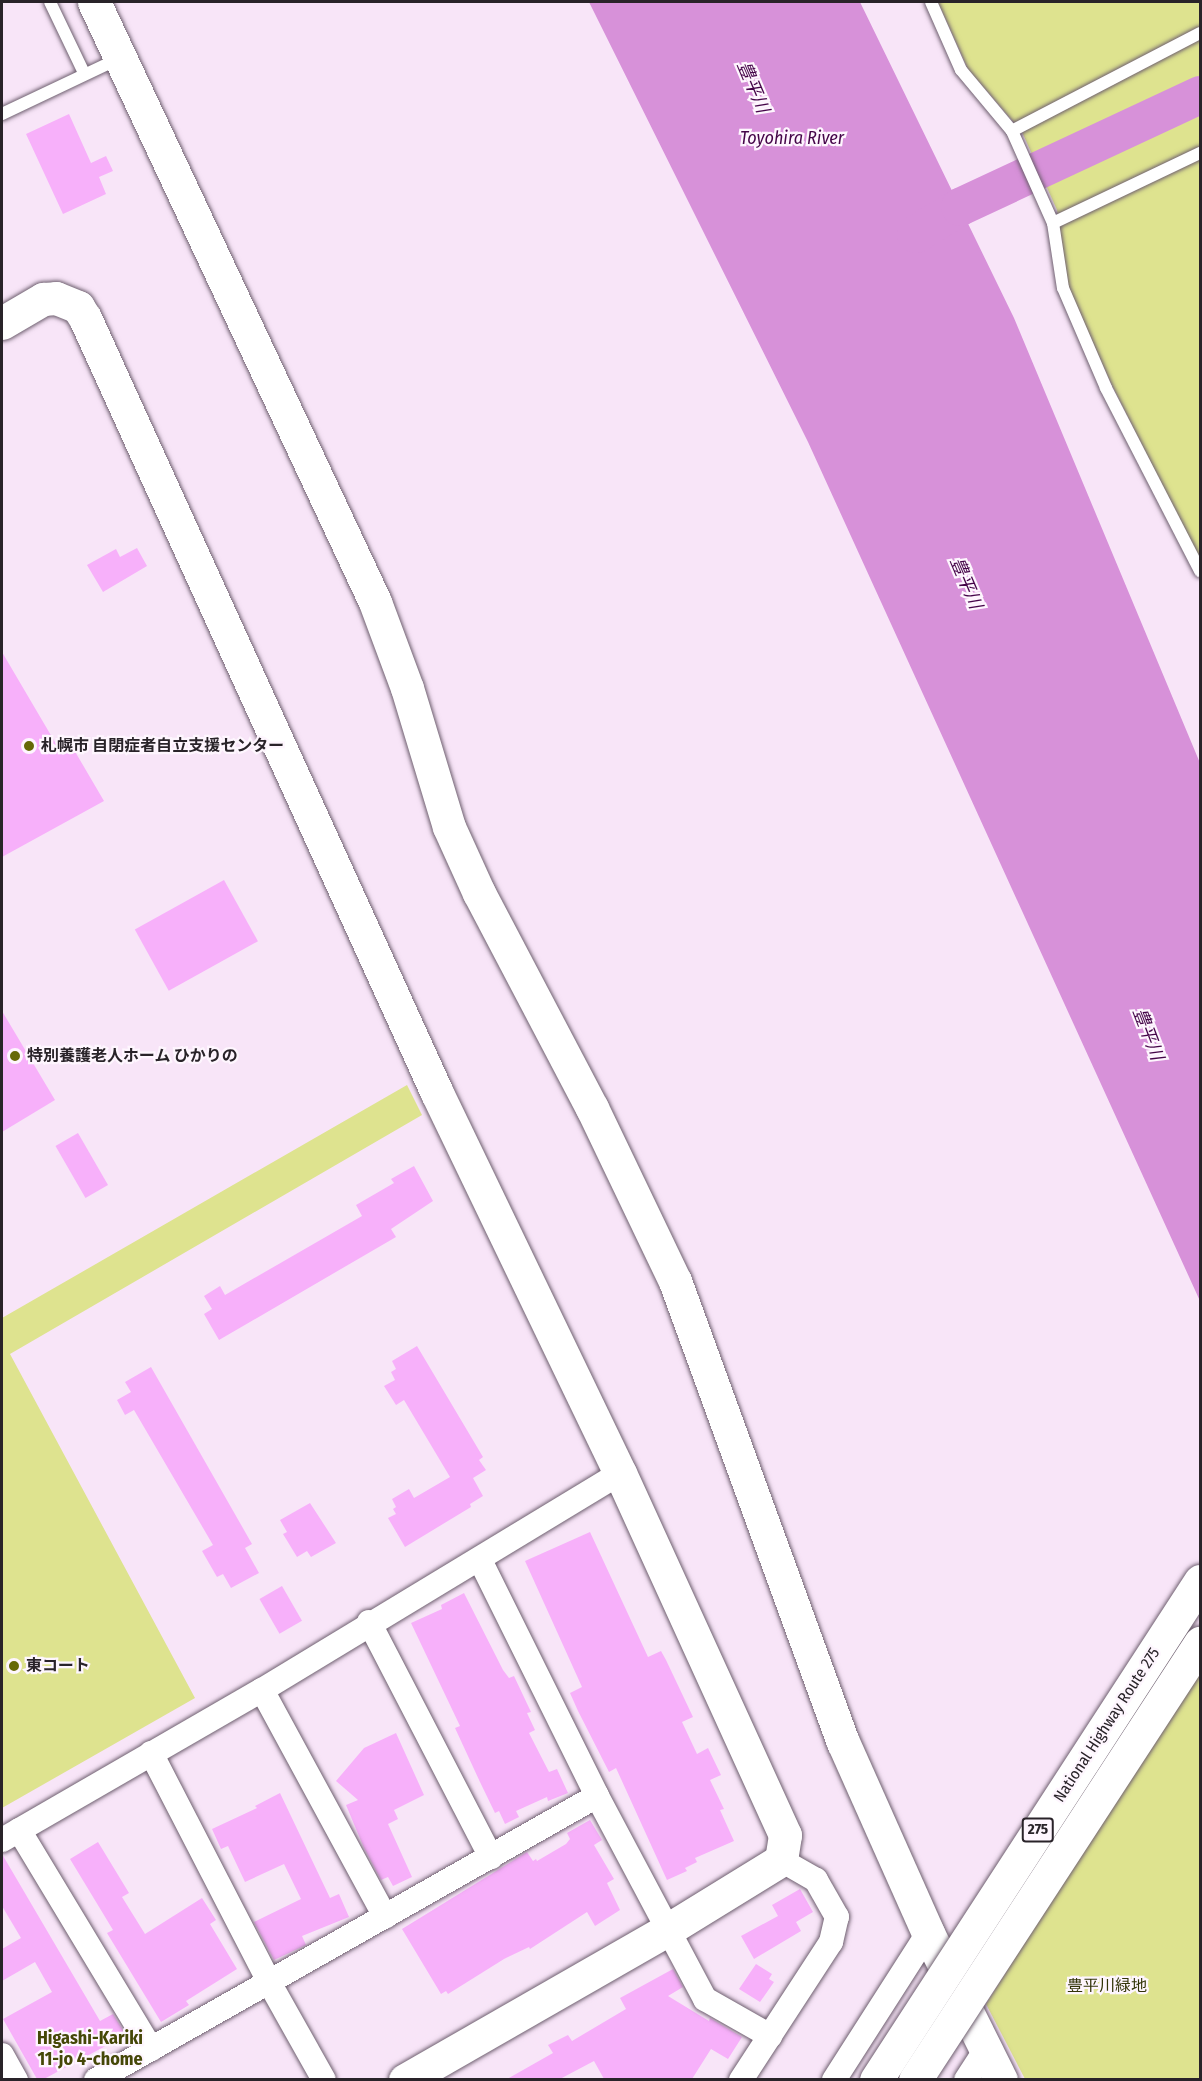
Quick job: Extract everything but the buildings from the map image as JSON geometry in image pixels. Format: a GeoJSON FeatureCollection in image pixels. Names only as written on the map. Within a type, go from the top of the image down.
{"type":"FeatureCollection","features":[{"type":"Feature","properties":{"kind":"main road"},"geometry":{"type":"LineString","coordinates":[[94,2],[375,602],[407,688],[453,837],[479,893],[592,1108],[675,1281],[843,1742],[928,1933],[1001,2079]]}},
{"type":"Feature","properties":{"kind":"main road"},"geometry":{"type":"LineString","coordinates":[[2,323],[43,299],[67,300],[78,307],[85,318],[437,1093],[620,1473],[785,1835],[781,1860],[668,1930],[405,2079]]}},
{"type":"Feature","properties":{"kind":"main road","name":"National Highway Route 275"},"geometry":{"type":"LineString","coordinates":[[876,2079],[1200,1581]]}},
{"type":"Feature","properties":{"kind":"main road","name":"National Highway Route 275"},"geometry":{"type":"LineString","coordinates":[[915,2079],[1200,1643]]}},
{"type":"Feature","properties":{"kind":"street"},"geometry":{"type":"LineString","coordinates":[[151,2049],[10,1835],[262,1690],[369,1622],[480,1560],[620,1473]]}},
{"type":"Feature","properties":{"kind":"street"},"geometry":{"type":"LineString","coordinates":[[480,1560],[597,1796],[705,1999],[770,2036]]}},
{"type":"Feature","properties":{"kind":"street"},"geometry":{"type":"LineString","coordinates":[[369,1622],[491,1857]]}},
{"type":"Feature","properties":{"kind":"street"},"geometry":{"type":"LineString","coordinates":[[262,1690],[385,1917]]}},
{"type":"Feature","properties":{"kind":"street"},"geometry":{"type":"LineString","coordinates":[[151,1753],[269,1982],[324,2079]]}},
{"type":"Feature","properties":{"kind":"street"},"geometry":{"type":"LineString","coordinates":[[96,2079],[597,1796]]}},
{"type":"Feature","properties":{"kind":"street"},"geometry":{"type":"LineString","coordinates":[[741,2079],[831,1942],[837,1917],[816,1880],[781,1860]]}},
{"type":"Feature","properties":{"kind":"street"},"geometry":{"type":"LineString","coordinates":[[834,2079],[928,1933]]}},
{"type":"Feature","properties":{"kind":"street"},"geometry":{"type":"LineString","coordinates":[[966,2079],[986,2049]]}},
{"type":"Feature","properties":{"kind":"street"},"geometry":{"type":"LineString","coordinates":[[2,2055],[16,2079]]}},
{"type":"Feature","properties":{"kind":"lane"},"geometry":{"type":"LineString","coordinates":[[50,2],[84,73]]}},
{"type":"Feature","properties":{"kind":"lane"},"geometry":{"type":"LineString","coordinates":[[931,2],[961,70],[1012,132],[1052,223],[1063,288],[1106,388],[1200,572]]}},
{"type":"Feature","properties":{"kind":"lane"},"geometry":{"type":"LineString","coordinates":[[1012,132],[1200,33]]}},
{"type":"Feature","properties":{"kind":"lane"},"geometry":{"type":"LineString","coordinates":[[2,114],[121,57]]}},
{"type":"Feature","properties":{"kind":"lane"},"geometry":{"type":"LineString","coordinates":[[1052,223],[1200,153]]}},
{"type":"Feature","properties":{"kind":"green space"},"geometry":{"type":"Polygon","coordinates":[[[938,2],[1200,2],[1200,561],[1110,381],[1069,289],[1057,210],[1022,132],[968,69],[938,2]]]}},
{"type":"Feature","properties":{"kind":"green space"},"geometry":{"type":"Polygon","coordinates":[[[407,1085],[422,1115],[10,1354],[195,1698],[2,1808],[2,1318],[407,1085]]]}},
{"type":"Feature","properties":{"kind":"green space","name":"豊平川緑地"},"geometry":{"type":"Polygon","coordinates":[[[1200,1664],[1200,2079],[1025,2079],[986,2004],[1200,1664]]]}},
{"type":"Feature","properties":{"kind":"water","name":"Toyohira River"},"geometry":{"type":"Polygon","coordinates":[[[589,2],[860,2],[1014,318],[1200,763],[1200,1301],[808,442],[589,2]]]}},
{"type":"Feature","properties":{"kind":"waterway"},"geometry":{"type":"LineString","coordinates":[[916,234],[960,207],[1200,95]]}},
{"type":"Feature","properties":{"kind":"place","name":"札幌市 自閉症者自立支援センター"},"geometry":{"type":"Point","coordinates":[29,746]}},
{"type":"Feature","properties":{"kind":"place","name":"特別養護老人ホーム ひかりの"},"geometry":{"type":"Point","coordinates":[15,1056]}},
{"type":"Feature","properties":{"kind":"place","name":"東コート"},"geometry":{"type":"Point","coordinates":[14,1666]}},
{"type":"Feature","properties":{"kind":"district","name":"Higashi-Kariki 11-jo 4-chome"},"geometry":{"type":"Point","coordinates":[90,2049]}},
{"type":"Feature","properties":{"kind":"water label","name":"豊平川"},"geometry":{"type":"Point","coordinates":[753,87]}},
{"type":"Feature","properties":{"kind":"water label","name":"豊平川"},"geometry":{"type":"Point","coordinates":[966,583]}},
{"type":"Feature","properties":{"kind":"water label","name":"豊平川"},"geometry":{"type":"Point","coordinates":[1148,1034]}}]}
